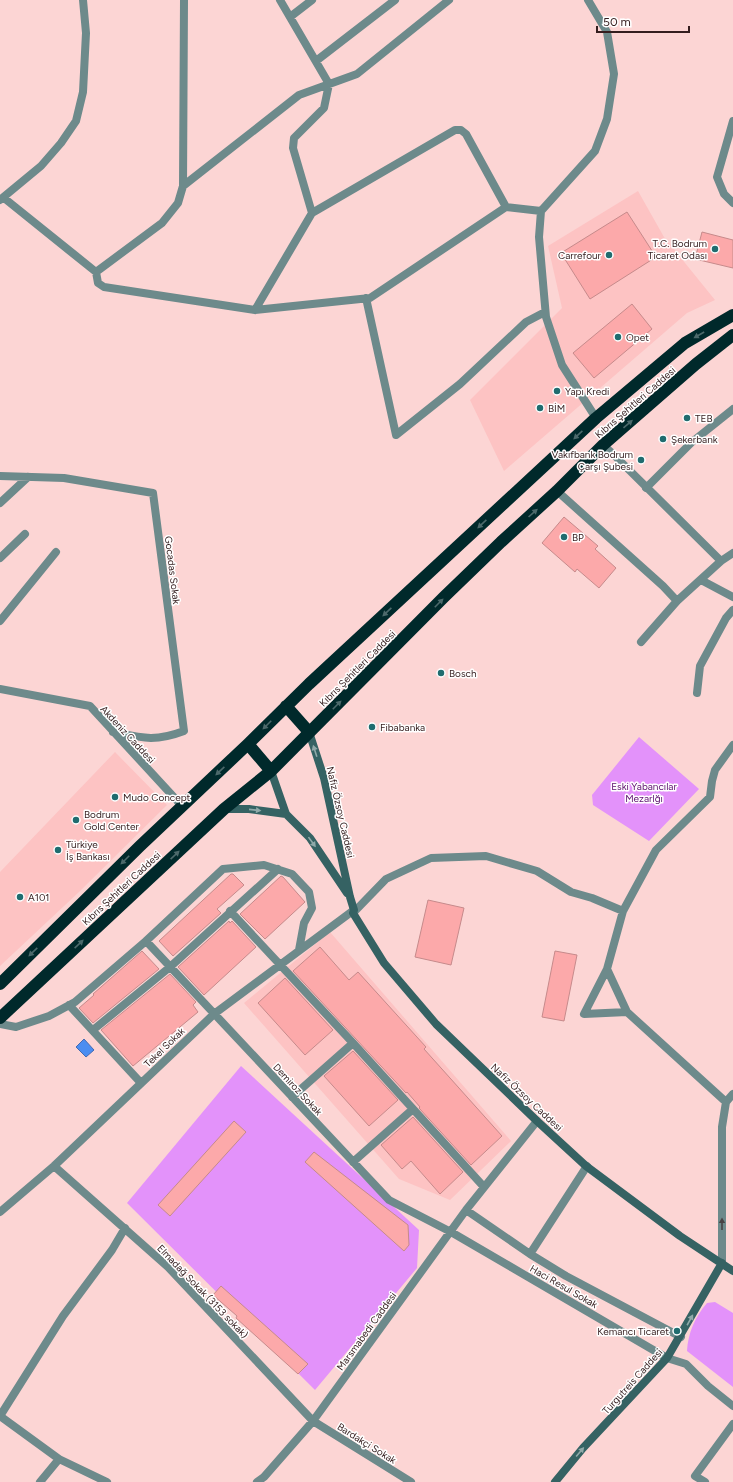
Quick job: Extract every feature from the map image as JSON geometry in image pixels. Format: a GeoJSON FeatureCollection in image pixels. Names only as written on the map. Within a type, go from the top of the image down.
{"type":"FeatureCollection","features":[{"type":"Feature","properties":{"kind":"highway","name":"Kıbrıs Şehitleri Caddesi"},"geometry":{"type":"LineString","coordinates":[[0,984],[286,706],[596,418],[685,343],[733,315]]}},
{"type":"Feature","properties":{"kind":"highway","name":"Kıbrıs Şehitleri Caddesi"},"geometry":{"type":"LineString","coordinates":[[0,1018],[224,809],[271,771],[501,542],[558,491],[604,446],[696,364],[733,335]]}},
{"type":"Feature","properties":{"kind":"highway"},"geometry":{"type":"LineString","coordinates":[[286,706],[310,732]]}},
{"type":"Feature","properties":{"kind":"highway"},"geometry":{"type":"LineString","coordinates":[[248,744],[271,771]]}},
{"type":"Feature","properties":{"kind":"main road","name":"Nafiz Özsoy Caddesi"},"geometry":{"type":"LineString","coordinates":[[310,732],[324,778],[354,911],[384,963],[436,1024],[537,1121],[587,1166],[680,1236],[722,1263],[733,1272]]}},
{"type":"Feature","properties":{"kind":"main road","name":"Nafiz Özsoy Caddesi"},"geometry":{"type":"LineString","coordinates":[[271,771],[286,814],[310,838],[350,897]]}},
{"type":"Feature","properties":{"kind":"main road"},"geometry":{"type":"LineString","coordinates":[[224,809],[249,809],[286,814]]}},
{"type":"Feature","properties":{"kind":"main road","name":"Turgutreis Caddesi"},"geometry":{"type":"LineString","coordinates":[[555,1482],[583,1448],[667,1358],[681,1337],[722,1263]]}},
{"type":"Feature","properties":{"kind":"street"},"geometry":{"type":"LineString","coordinates":[[83,0],[86,33],[85,62],[83,92],[76,121],[61,143],[41,166],[2,199],[96,272],[98,283],[104,287],[255,310],[370,298],[506,207],[540,211]]}},
{"type":"Feature","properties":{"kind":"street"},"geometry":{"type":"LineString","coordinates":[[96,272],[162,223],[178,203],[183,186],[184,0]]}},
{"type":"Feature","properties":{"kind":"street"},"geometry":{"type":"LineString","coordinates":[[280,0],[329,84],[324,108],[294,138],[293,148],[312,213]]}},
{"type":"Feature","properties":{"kind":"street"},"geometry":{"type":"LineString","coordinates":[[290,17],[312,0]]}},
{"type":"Feature","properties":{"kind":"street"},"geometry":{"type":"LineString","coordinates":[[316,62],[395,0]]}},
{"type":"Feature","properties":{"kind":"street"},"geometry":{"type":"LineString","coordinates":[[183,186],[300,95],[357,74],[449,0]]}},
{"type":"Feature","properties":{"kind":"street"},"geometry":{"type":"LineString","coordinates":[[588,0],[607,32],[614,74],[607,119],[595,151],[540,211],[539,237],[546,317],[562,365],[596,418]]}},
{"type":"Feature","properties":{"kind":"street"},"geometry":{"type":"LineString","coordinates":[[733,121],[717,177],[724,194],[733,203]]}},
{"type":"Feature","properties":{"kind":"street"},"geometry":{"type":"LineString","coordinates":[[255,310],[312,213],[455,130],[461,130],[466,134],[506,207]]}},
{"type":"Feature","properties":{"kind":"street"},"geometry":{"type":"LineString","coordinates":[[366,298],[396,435],[460,384],[526,322],[545,312]]}},
{"type":"Feature","properties":{"kind":"street"},"geometry":{"type":"LineString","coordinates":[[646,488],[692,442],[733,409]]}},
{"type":"Feature","properties":{"kind":"street"},"geometry":{"type":"LineString","coordinates":[[604,446],[721,561]]}},
{"type":"Feature","properties":{"kind":"street","name":"Gocadas Sokak"},"geometry":{"type":"LineString","coordinates":[[0,476],[64,478],[153,493],[184,731],[168,737],[147,739],[113,732]]}},
{"type":"Feature","properties":{"kind":"street"},"geometry":{"type":"LineString","coordinates":[[0,504],[28,477]]}},
{"type":"Feature","properties":{"kind":"street"},"geometry":{"type":"LineString","coordinates":[[558,491],[677,601]]}},
{"type":"Feature","properties":{"kind":"street"},"geometry":{"type":"LineString","coordinates":[[0,558],[25,534]]}},
{"type":"Feature","properties":{"kind":"street"},"geometry":{"type":"LineString","coordinates":[[0,621],[56,552]]}},
{"type":"Feature","properties":{"kind":"street"},"geometry":{"type":"LineString","coordinates":[[641,642],[677,601],[721,561],[733,553]]}},
{"type":"Feature","properties":{"kind":"street"},"geometry":{"type":"LineString","coordinates":[[701,580],[733,598]]}},
{"type":"Feature","properties":{"kind":"street"},"geometry":{"type":"LineString","coordinates":[[697,693],[700,666],[726,618],[733,610]]}},
{"type":"Feature","properties":{"kind":"street","name":"Akdeniz Caddesi"},"geometry":{"type":"LineString","coordinates":[[0,689],[90,706],[182,806]]}},
{"type":"Feature","properties":{"kind":"street"},"geometry":{"type":"LineString","coordinates":[[627,1012],[584,1014],[607,969],[623,911],[656,850],[710,797],[712,781],[716,770],[733,745]]}},
{"type":"Feature","properties":{"kind":"street","name":"Tekel Sokak"},"geometry":{"type":"LineString","coordinates":[[0,1212],[54,1166],[214,1014],[354,911],[386,880],[431,858],[486,856],[537,871],[571,892],[592,898],[623,911]]}},
{"type":"Feature","properties":{"kind":"street"},"geometry":{"type":"LineString","coordinates":[[0,1024],[16,1027],[49,1016],[75,1002],[146,941],[223,869],[264,865],[292,874],[309,892],[312,908],[304,923],[299,950]]}},
{"type":"Feature","properties":{"kind":"street"},"geometry":{"type":"LineString","coordinates":[[93,1030],[170,967],[278,869]]}},
{"type":"Feature","properties":{"kind":"street"},"geometry":{"type":"LineString","coordinates":[[230,912],[353,1042],[484,1187]]}},
{"type":"Feature","properties":{"kind":"street","name":"Demiroz Sokak"},"geometry":{"type":"LineString","coordinates":[[146,941],[389,1200],[451,1232]]}},
{"type":"Feature","properties":{"kind":"street"},"geometry":{"type":"LineString","coordinates":[[607,969],[627,1012],[726,1102]]}},
{"type":"Feature","properties":{"kind":"street"},"geometry":{"type":"LineString","coordinates":[[69,1005],[141,1083]]}},
{"type":"Feature","properties":{"kind":"street"},"geometry":{"type":"LineString","coordinates":[[292,1097],[353,1042]]}},
{"type":"Feature","properties":{"kind":"street"},"geometry":{"type":"LineString","coordinates":[[722,1263],[722,1127],[726,1102],[733,1094]]}},
{"type":"Feature","properties":{"kind":"street"},"geometry":{"type":"LineString","coordinates":[[353,1162],[413,1109]]}},
{"type":"Feature","properties":{"kind":"street","name":"Marsmabedi Caddesi"},"geometry":{"type":"LineString","coordinates":[[257,1482],[264,1477],[313,1421],[466,1210],[537,1121]]}},
{"type":"Feature","properties":{"kind":"street","name":"Elmadağ Sokak (3153 sokak)"},"geometry":{"type":"LineString","coordinates":[[54,1166],[168,1267],[313,1421]]}},
{"type":"Feature","properties":{"kind":"street"},"geometry":{"type":"LineString","coordinates":[[530,1254],[587,1166]]}},
{"type":"Feature","properties":{"kind":"street"},"geometry":{"type":"LineString","coordinates":[[466,1210],[530,1254],[566,1276],[681,1337]]}},
{"type":"Feature","properties":{"kind":"street"},"geometry":{"type":"LineString","coordinates":[[103,1481],[59,1459],[0,1416],[63,1316],[112,1250],[124,1228]]}},
{"type":"Feature","properties":{"kind":"street","name":"Haci Resul Sokak"},"geometry":{"type":"LineString","coordinates":[[451,1232],[667,1358],[686,1364],[708,1386],[733,1406]]}},
{"type":"Feature","properties":{"kind":"street","name":"Bardakçi Sokak"},"geometry":{"type":"LineString","coordinates":[[313,1421],[411,1482]]}},
{"type":"Feature","properties":{"kind":"street"},"geometry":{"type":"LineString","coordinates":[[705,1482],[695,1476],[733,1424]]}},
{"type":"Feature","properties":{"kind":"street"},"geometry":{"type":"LineString","coordinates":[[40,1482],[59,1459]]}},
{"type":"Feature","properties":{"kind":"shaded area"},"geometry":{"type":"Polygon","coordinates":[[[638,191],[664,237],[715,300],[687,313],[504,471],[470,400],[562,308],[548,246],[638,191]]]}},
{"type":"Feature","properties":{"kind":"shaded area"},"geometry":{"type":"Polygon","coordinates":[[[115,752],[167,805],[79,892],[0,966],[0,872],[115,752]]]}},
{"type":"Feature","properties":{"kind":"shaded area"},"geometry":{"type":"Polygon","coordinates":[[[330,932],[511,1141],[450,1200],[399,1179],[244,1003],[330,932]]]}},
{"type":"Feature","properties":{"kind":"green space","name":"Eski Yabancılar Mezarlğı"},"geometry":{"type":"Polygon","coordinates":[[[639,737],[699,789],[649,841],[593,805],[592,795],[639,737]]]}},
{"type":"Feature","properties":{"kind":"green space"},"geometry":{"type":"Polygon","coordinates":[[[241,1066],[419,1230],[417,1268],[315,1390],[127,1203],[241,1066]]]}},
{"type":"Feature","properties":{"kind":"green space"},"geometry":{"type":"Polygon","coordinates":[[[715,1302],[733,1313],[733,1387],[687,1351],[689,1338],[699,1314],[707,1303],[715,1302]]]}},
{"type":"Feature","properties":{"kind":"water"},"geometry":{"type":"Polygon","coordinates":[[[84,1039],[94,1050],[86,1057],[76,1047],[84,1039]]]}},
{"type":"Feature","properties":{"kind":"building","name":"Carrefour"},"geometry":{"type":"Polygon","coordinates":[[[627,212],[656,257],[590,299],[561,253],[627,212]]]}},
{"type":"Feature","properties":{"kind":"building","name":"T.C. Bodrum Ticaret Odası"},"geometry":{"type":"Polygon","coordinates":[[[702,232],[733,240],[733,268],[695,259],[702,232]]]}},
{"type":"Feature","properties":{"kind":"building"},"geometry":{"type":"Polygon","coordinates":[[[632,304],[652,329],[594,378],[573,353],[632,304]]]}},
{"type":"Feature","properties":{"kind":"building"},"geometry":{"type":"Polygon","coordinates":[[[564,517],[598,546],[595,549],[616,568],[599,588],[577,569],[575,572],[542,543],[564,517]]]}},
{"type":"Feature","properties":{"kind":"building"},"geometry":{"type":"Polygon","coordinates":[[[231,874],[233,874],[244,885],[217,909],[221,913],[173,956],[159,941],[231,874]]]}},
{"type":"Feature","properties":{"kind":"building"},"geometry":{"type":"Polygon","coordinates":[[[281,876],[305,902],[265,939],[240,914],[281,876]]]}},
{"type":"Feature","properties":{"kind":"building"},"geometry":{"type":"Polygon","coordinates":[[[428,900],[464,908],[451,965],[415,957],[428,900]]]}},
{"type":"Feature","properties":{"kind":"building"},"geometry":{"type":"Polygon","coordinates":[[[229,921],[230,923],[232,921],[256,947],[204,995],[178,967],[229,921]]]}},
{"type":"Feature","properties":{"kind":"building"},"geometry":{"type":"Polygon","coordinates":[[[320,947],[349,980],[358,972],[426,1047],[424,1049],[502,1136],[471,1165],[419,1108],[420,1107],[407,1092],[406,1093],[293,971],[320,947]]]}},
{"type":"Feature","properties":{"kind":"building"},"geometry":{"type":"Polygon","coordinates":[[[142,951],[159,969],[93,1023],[79,1008],[142,951]]]}},
{"type":"Feature","properties":{"kind":"building"},"geometry":{"type":"Polygon","coordinates":[[[555,951],[577,955],[564,1021],[542,1017],[555,951]]]}},
{"type":"Feature","properties":{"kind":"building"},"geometry":{"type":"Polygon","coordinates":[[[170,974],[196,1002],[193,1005],[198,1012],[133,1066],[101,1030],[170,974]]]}},
{"type":"Feature","properties":{"kind":"building"},"geometry":{"type":"Polygon","coordinates":[[[285,978],[333,1030],[305,1055],[258,1003],[285,978]]]}},
{"type":"Feature","properties":{"kind":"building"},"geometry":{"type":"Polygon","coordinates":[[[353,1051],[398,1100],[369,1126],[324,1076],[353,1051]]]}},
{"type":"Feature","properties":{"kind":"building"},"geometry":{"type":"Polygon","coordinates":[[[413,1117],[463,1172],[440,1194],[411,1161],[402,1169],[381,1145],[413,1117]]]}},
{"type":"Feature","properties":{"kind":"building"},"geometry":{"type":"Polygon","coordinates":[[[234,1121],[246,1132],[170,1216],[158,1205],[234,1121]]]}},
{"type":"Feature","properties":{"kind":"building"},"geometry":{"type":"Polygon","coordinates":[[[314,1152],[408,1225],[409,1245],[404,1251],[305,1162],[314,1152]]]}},
{"type":"Feature","properties":{"kind":"building"},"geometry":{"type":"Polygon","coordinates":[[[221,1286],[308,1364],[298,1374],[213,1295],[221,1286]]]}},
{"type":"Feature","properties":{"kind":"place","name":"T.C. Bodrum Ticaret Odası"},"geometry":{"type":"Point","coordinates":[715,249]}},
{"type":"Feature","properties":{"kind":"place","name":"Carrefour"},"geometry":{"type":"Point","coordinates":[609,255]}},
{"type":"Feature","properties":{"kind":"place","name":"Opet"},"geometry":{"type":"Point","coordinates":[618,337]}},
{"type":"Feature","properties":{"kind":"place","name":"Yapı Kredi"},"geometry":{"type":"Point","coordinates":[557,391]}},
{"type":"Feature","properties":{"kind":"place","name":"BİM"},"geometry":{"type":"Point","coordinates":[540,408]}},
{"type":"Feature","properties":{"kind":"place","name":"TEB"},"geometry":{"type":"Point","coordinates":[687,418]}},
{"type":"Feature","properties":{"kind":"place","name":"Şekerbank"},"geometry":{"type":"Point","coordinates":[663,439]}},
{"type":"Feature","properties":{"kind":"place","name":"Vakıfbank Bodrum Çarşı Şubesi"},"geometry":{"type":"Point","coordinates":[641,460]}},
{"type":"Feature","properties":{"kind":"place","name":"BP"},"geometry":{"type":"Point","coordinates":[564,537]}},
{"type":"Feature","properties":{"kind":"place","name":"Bosch"},"geometry":{"type":"Point","coordinates":[441,673]}},
{"type":"Feature","properties":{"kind":"place","name":"Fibabanka"},"geometry":{"type":"Point","coordinates":[372,727]}},
{"type":"Feature","properties":{"kind":"place","name":"Mudo Concept"},"geometry":{"type":"Point","coordinates":[115,797]}},
{"type":"Feature","properties":{"kind":"place","name":"Bodrum Gold Center"},"geometry":{"type":"Point","coordinates":[76,820]}},
{"type":"Feature","properties":{"kind":"place","name":"Türkiye İş Bankası"},"geometry":{"type":"Point","coordinates":[58,850]}},
{"type":"Feature","properties":{"kind":"place","name":"A101"},"geometry":{"type":"Point","coordinates":[20,897]}},
{"type":"Feature","properties":{"kind":"place","name":"Kemancı Ticaret"},"geometry":{"type":"Point","coordinates":[677,1331]}}]}
